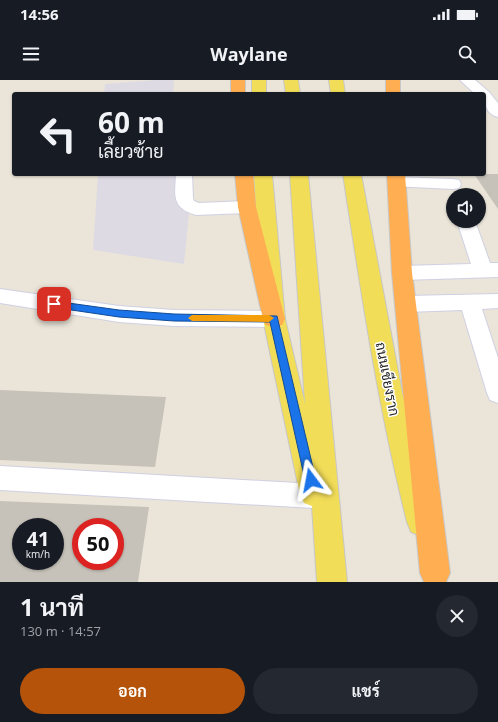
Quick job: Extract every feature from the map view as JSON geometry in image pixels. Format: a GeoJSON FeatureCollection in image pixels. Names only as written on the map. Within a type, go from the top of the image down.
{"type":"FeatureCollection","features":[{"type":"Feature","properties":{"kind":"highway"},"geometry":{"type":"LineString","coordinates":[[238,80],[238,92]]}},
{"type":"Feature","properties":{"kind":"highway"},"geometry":{"type":"LineString","coordinates":[[393,80],[393,92]]}},
{"type":"Feature","properties":{"kind":"highway"},"geometry":{"type":"LineString","coordinates":[[244,176],[246,207],[274,318]]}},
{"type":"Feature","properties":{"kind":"highway"},"geometry":{"type":"LineString","coordinates":[[397,178],[402,273],[436,577]]}},
{"type":"Feature","properties":{"kind":"main road"},"geometry":{"type":"LineString","coordinates":[[259,80],[260,92]]}},
{"type":"Feature","properties":{"kind":"main road"},"geometry":{"type":"LineString","coordinates":[[292,80],[293,92]]}},
{"type":"Feature","properties":{"kind":"main road"},"geometry":{"type":"LineString","coordinates":[[336,80],[338,92]]}},
{"type":"Feature","properties":{"kind":"main road"},"geometry":{"type":"LineString","coordinates":[[263,176],[274,318],[314,496],[329,539]]}},
{"type":"Feature","properties":{"kind":"main road"},"geometry":{"type":"LineString","coordinates":[[299,176],[332,582]]}},
{"type":"Feature","properties":{"kind":"main road","name":"ถนนเชียงราก"},"geometry":{"type":"LineString","coordinates":[[352,176],[388,386],[407,475],[436,577]]}},
{"type":"Feature","properties":{"kind":"street"},"geometry":{"type":"LineString","coordinates":[[467,80],[481,92]]}},
{"type":"Feature","properties":{"kind":"street"},"geometry":{"type":"LineString","coordinates":[[486,94],[498,92]]}},
{"type":"Feature","properties":{"kind":"street"},"geometry":{"type":"LineString","coordinates":[[486,98],[498,113]]}},
{"type":"Feature","properties":{"kind":"street"},"geometry":{"type":"LineString","coordinates":[[184,176],[184,198],[186,204],[196,209],[246,207]]}},
{"type":"Feature","properties":{"kind":"street"},"geometry":{"type":"LineString","coordinates":[[397,178],[453,184]]}},
{"type":"Feature","properties":{"kind":"street"},"geometry":{"type":"LineString","coordinates":[[402,273],[491,270],[470,228]]}},
{"type":"Feature","properties":{"kind":"street"},"geometry":{"type":"LineString","coordinates":[[0,296],[119,314],[174,318],[274,318]]}},
{"type":"Feature","properties":{"kind":"street"},"geometry":{"type":"LineString","coordinates":[[406,304],[498,301]]}},
{"type":"Feature","properties":{"kind":"street"},"geometry":{"type":"LineString","coordinates":[[470,302],[498,393]]}},
{"type":"Feature","properties":{"kind":"street"},"geometry":{"type":"LineString","coordinates":[[0,478],[314,496]]}},
{"type":"Feature","properties":{"kind":"shaded area"},"geometry":{"type":"Polygon","coordinates":[[[174,80],[173,92],[104,92],[105,84],[174,80]]]}},
{"type":"Feature","properties":{"kind":"shaded area"},"geometry":{"type":"Polygon","coordinates":[[[98,176],[193,176],[184,264],[93,250],[98,176]]]}},
{"type":"Feature","properties":{"kind":"building"},"geometry":{"type":"Polygon","coordinates":[[[498,174],[498,209],[486,192],[486,188],[484,188],[475,176],[498,174]]]}},
{"type":"Feature","properties":{"kind":"building"},"geometry":{"type":"Polygon","coordinates":[[[0,390],[166,397],[155,467],[0,460],[0,390]]]}},
{"type":"Feature","properties":{"kind":"building"},"geometry":{"type":"Polygon","coordinates":[[[0,501],[149,507],[138,582],[0,582],[0,501]]]}},
{"type":"Feature","properties":{"kind":"slow traffic"},"geometry":{"type":"LineString","coordinates":[[192,318],[269,318]]}},
{"type":"Feature","properties":{"kind":"route"},"geometry":{"type":"LineString","coordinates":[[54,304],[119,314],[174,318],[274,318],[311,480]]}}]}
